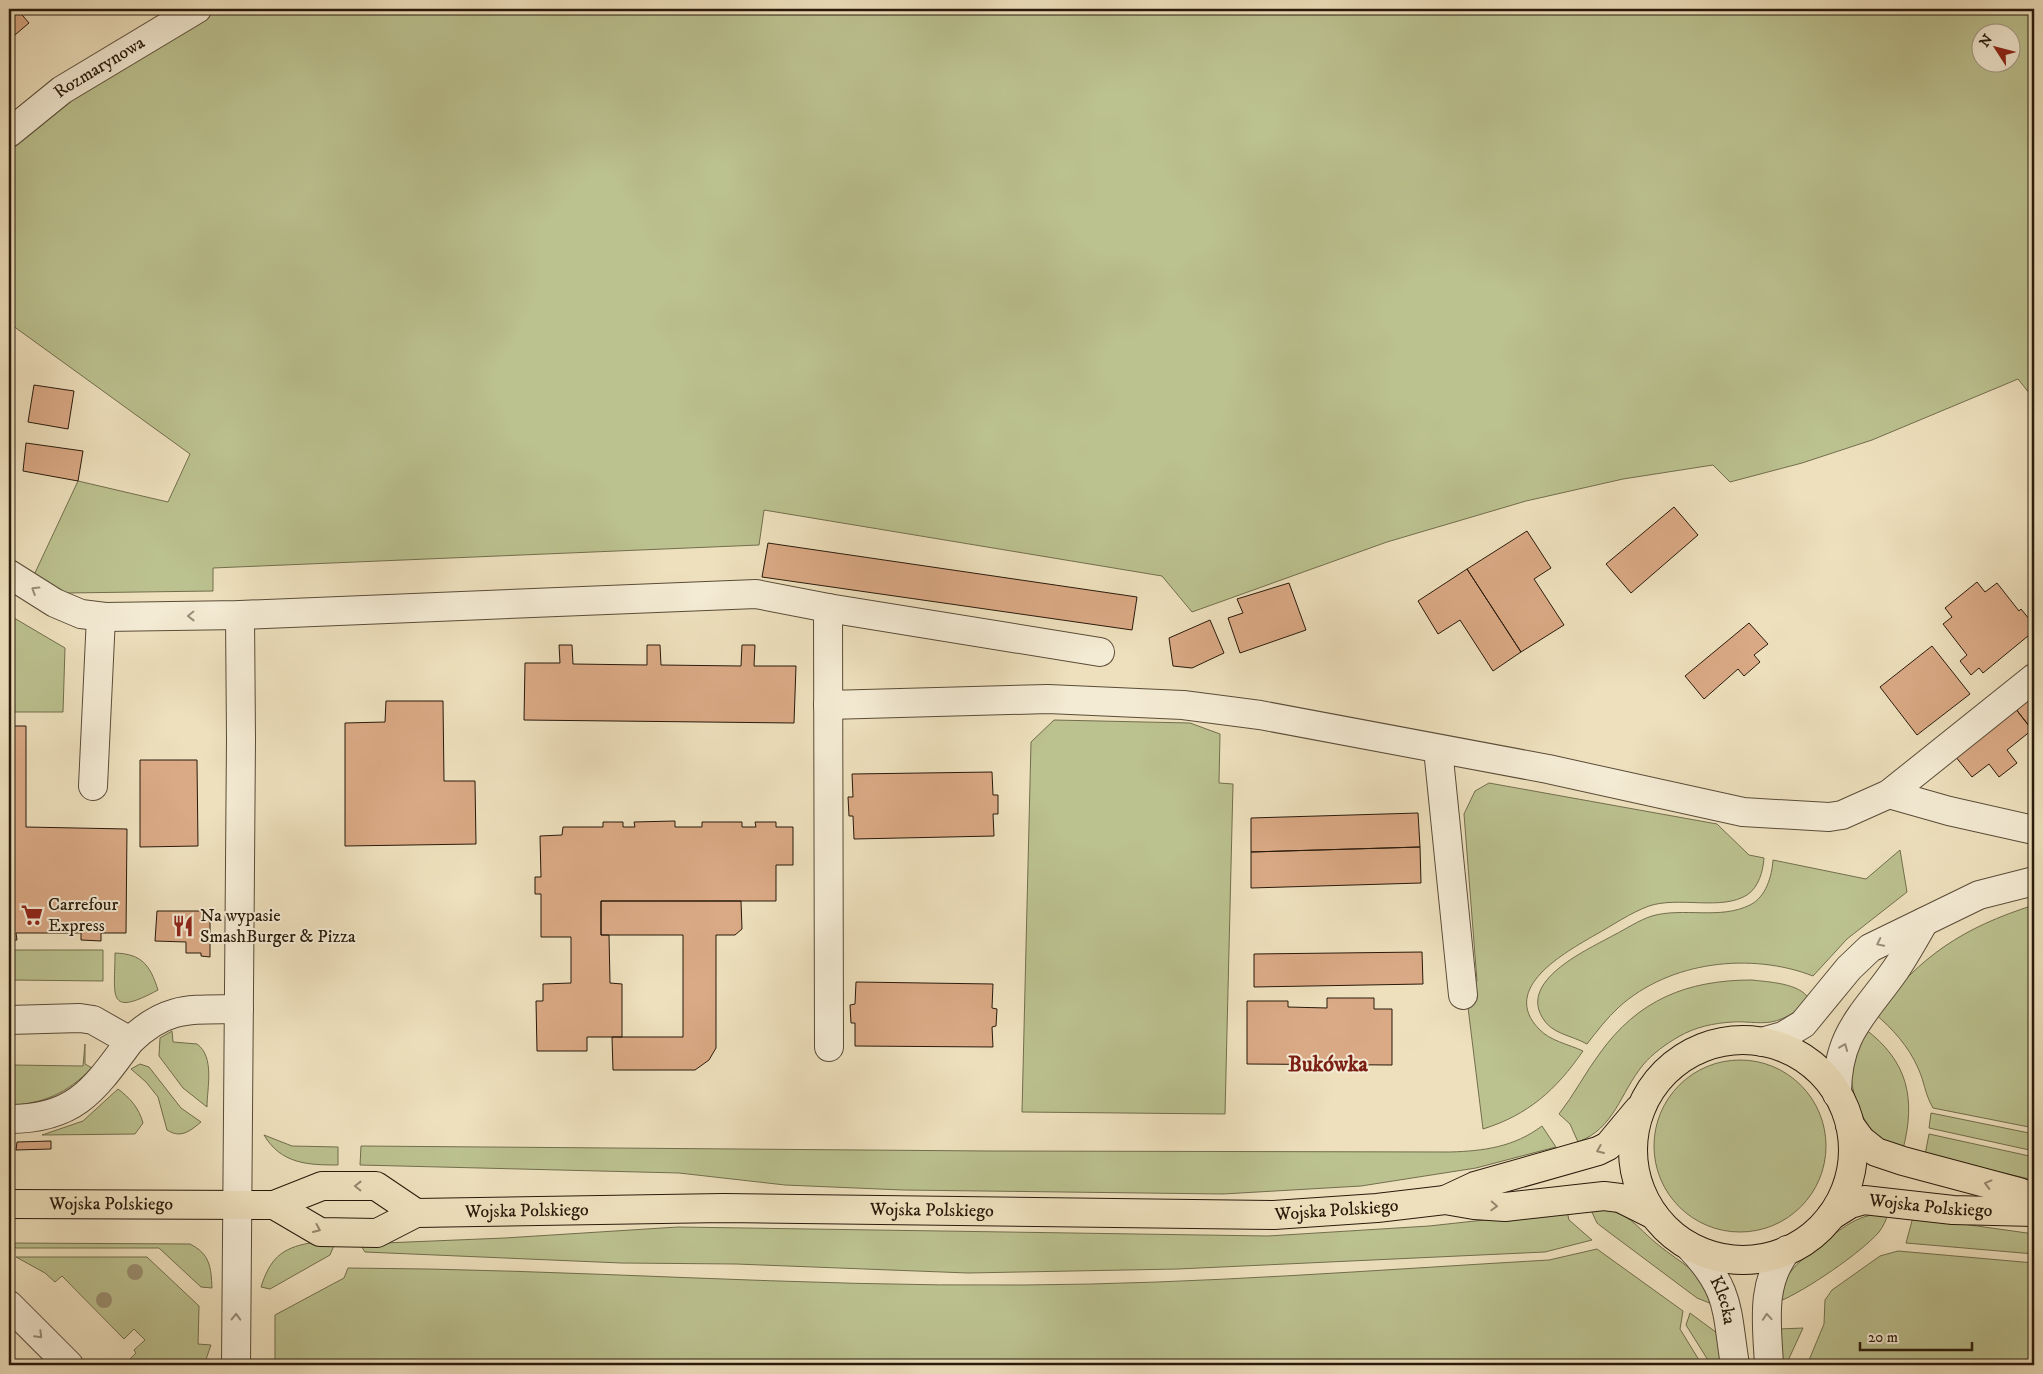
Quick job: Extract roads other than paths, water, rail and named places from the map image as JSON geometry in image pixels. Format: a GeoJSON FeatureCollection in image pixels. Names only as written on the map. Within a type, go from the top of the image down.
{"type":"FeatureCollection","features":[{"type":"Feature","properties":{"kind":"main road"},"geometry":{"type":"LineString","coordinates":[[1733,1040],[1778,1045],[1798,1055],[1816,1068],[1837,1094],[1850,1125],[1853,1148],[1851,1170],[1844,1194],[1831,1216],[1814,1234],[1787,1250],[1770,1256],[1745,1260],[1726,1259],[1688,1246],[1673,1235],[1654,1215],[1639,1187],[1634,1168],[1636,1123],[1644,1102],[1656,1083],[1671,1066],[1690,1053],[1711,1044],[1733,1040]]}},
{"type":"Feature","properties":{"kind":"main road","name":"Wojska Polskiego"},"geometry":{"type":"LineString","coordinates":[[1445,1200],[1475,1186],[1598,1151],[1608,1146],[1644,1102]]}},
{"type":"Feature","properties":{"kind":"main road","name":"Wojska Polskiego"},"geometry":{"type":"LineString","coordinates":[[1850,1125],[1861,1140],[1876,1152],[2019,1192],[2034,1198]]}},
{"type":"Feature","properties":{"kind":"main road","name":"Wojska Polskiego"},"geometry":{"type":"LineString","coordinates":[[9,1204],[274,1205],[322,1186],[376,1186],[416,1213]]}},
{"type":"Feature","properties":{"kind":"main road","name":"Wojska Polskiego"},"geometry":{"type":"LineString","coordinates":[[274,1205],[320,1232],[377,1233],[416,1213],[733,1208],[1274,1214],[1377,1208],[1445,1200],[1474,1205],[1505,1206],[1604,1196],[1620,1198],[1654,1215]]}},
{"type":"Feature","properties":{"kind":"main road","name":"Wojska Polskiego"},"geometry":{"type":"LineString","coordinates":[[1831,1216],[1850,1204],[1864,1200],[1953,1210],[2034,1212]]}},
{"type":"Feature","properties":{"kind":"street","name":"Rozmarynowa"},"geometry":{"type":"LineString","coordinates":[[9,133],[62,90],[197,9]]}},
{"type":"Feature","properties":{"kind":"street"},"geometry":{"type":"LineString","coordinates":[[9,574],[55,603],[81,614],[100,617],[240,615],[756,594],[828,608],[1100,652]]}},
{"type":"Feature","properties":{"kind":"street"},"geometry":{"type":"LineString","coordinates":[[828,608],[829,1047]]}},
{"type":"Feature","properties":{"kind":"street"},"geometry":{"type":"LineString","coordinates":[[236,1365],[240,615]]}},
{"type":"Feature","properties":{"kind":"street"},"geometry":{"type":"LineString","coordinates":[[93,786],[100,617]]}},
{"type":"Feature","properties":{"kind":"street"},"geometry":{"type":"LineString","coordinates":[[828,705],[1048,699],[1183,705],[1260,715],[1548,769],[1743,812],[1829,817],[1842,816],[1889,794],[2034,678]]}},
{"type":"Feature","properties":{"kind":"street"},"geometry":{"type":"LineString","coordinates":[[1438,748],[1463,995]]}},
{"type":"Feature","properties":{"kind":"street"},"geometry":{"type":"LineString","coordinates":[[1889,794],[1958,814],[2034,830]]}},
{"type":"Feature","properties":{"kind":"street"},"geometry":{"type":"LineString","coordinates":[[1762,1042],[1783,1036],[1803,1024],[1849,968],[1870,948],[1979,896],[2034,881]]}},
{"type":"Feature","properties":{"kind":"street"},"geometry":{"type":"LineString","coordinates":[[1837,1094],[1839,1060],[1844,1045],[1857,1022],[1896,969],[1924,922]]}},
{"type":"Feature","properties":{"kind":"street"},"geometry":{"type":"LineString","coordinates":[[9,1120],[56,1113],[76,1104],[100,1081],[130,1041],[146,1025],[162,1016],[194,1009],[239,1009]]}},
{"type":"Feature","properties":{"kind":"street"},"geometry":{"type":"LineString","coordinates":[[9,1020],[80,1018],[93,1020],[130,1041]]}},
{"type":"Feature","properties":{"kind":"street","name":"Klecka"},"geometry":{"type":"LineString","coordinates":[[1688,1246],[1714,1275],[1723,1293],[1727,1307],[1735,1365]]}},
{"type":"Feature","properties":{"kind":"street"},"geometry":{"type":"LineString","coordinates":[[1769,1365],[1766,1306],[1771,1275],[1787,1250]]}},
{"type":"Feature","properties":{"kind":"street"},"geometry":{"type":"LineString","coordinates":[[9,1306],[69,1365]]}},
{"type":"Feature","properties":{"kind":"place","name":"Carrefour Express"},"geometry":{"type":"Point","coordinates":[32,915]}},
{"type":"Feature","properties":{"kind":"place","name":"Na wypasie SmashBurger & Pizza"},"geometry":{"type":"Point","coordinates":[183,926]}},
{"type":"Feature","properties":{"kind":"district","name":"Bukówka"},"geometry":{"type":"Point","coordinates":[1328,1064]}}]}
